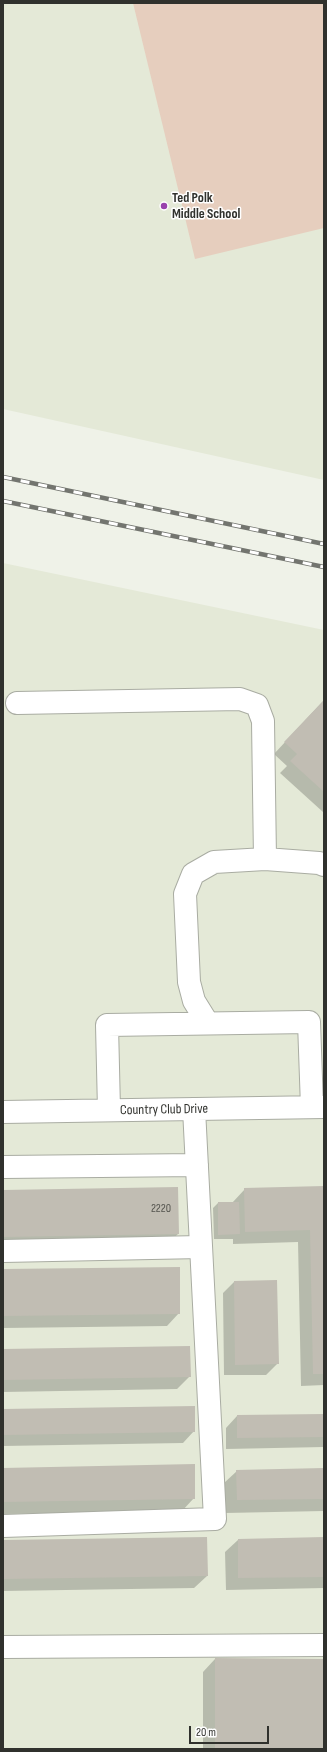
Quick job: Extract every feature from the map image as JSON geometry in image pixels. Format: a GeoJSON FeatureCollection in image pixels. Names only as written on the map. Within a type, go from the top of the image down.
{"type":"FeatureCollection","features":[{"type":"Feature","properties":{"kind":"street"},"geometry":{"type":"LineString","coordinates":[[17,703],[240,699],[257,705],[263,721],[265,859]]}},
{"type":"Feature","properties":{"kind":"street"},"geometry":{"type":"LineString","coordinates":[[207,1022],[194,1001],[189,982],[185,894],[193,874],[214,862],[265,859],[319,863],[324,865]]}},
{"type":"Feature","properties":{"kind":"street"},"geometry":{"type":"LineString","coordinates":[[109,1110],[107,1025],[207,1022],[317,1021],[318,1107]]}},
{"type":"Feature","properties":{"kind":"street","name":"Country Club Drive"},"geometry":{"type":"LineString","coordinates":[[3,1112],[318,1107]]}},
{"type":"Feature","properties":{"kind":"street"},"geometry":{"type":"LineString","coordinates":[[3,1526],[215,1519],[194,1109]]}},
{"type":"Feature","properties":{"kind":"street"},"geometry":{"type":"LineString","coordinates":[[3,1167],[197,1165]]}},
{"type":"Feature","properties":{"kind":"street"},"geometry":{"type":"LineString","coordinates":[[3,1251],[201,1247]]}},
{"type":"Feature","properties":{"kind":"street"},"geometry":{"type":"LineString","coordinates":[[3,1647],[324,1645]]}},
{"type":"Feature","properties":{"kind":"shaded area","name":"Ted Polk Middle School"},"geometry":{"type":"Polygon","coordinates":[[[3,3],[324,3],[324,480],[3,409],[3,3]]]}},
{"type":"Feature","properties":{"kind":"shaded area"},"geometry":{"type":"Polygon","coordinates":[[[133,3],[324,3],[324,228],[195,259],[133,3]]]}},
{"type":"Feature","properties":{"kind":"shaded area"},"geometry":{"type":"Polygon","coordinates":[[[3,563],[324,630],[324,1749],[3,1749],[3,563]]]}},
{"type":"Feature","properties":{"kind":"building"},"geometry":{"type":"Polygon","coordinates":[[[324,700],[324,792],[290,761],[297,754],[284,742],[324,700]]]}},
{"type":"Feature","properties":{"kind":"building"},"geometry":{"type":"Polygon","coordinates":[[[324,1186],[324,1374],[313,1374],[310,1230],[245,1232],[244,1188],[324,1186]]]}},
{"type":"Feature","properties":{"kind":"building"},"geometry":{"type":"Polygon","coordinates":[[[178,1187],[179,1234],[3,1237],[3,1190],[178,1187]]]}},
{"type":"Feature","properties":{"kind":"building"},"geometry":{"type":"Polygon","coordinates":[[[218,1202],[239,1202],[240,1234],[218,1235],[218,1202]]]}},
{"type":"Feature","properties":{"kind":"building"},"geometry":{"type":"Polygon","coordinates":[[[180,1267],[180,1314],[3,1316],[3,1269],[180,1267]]]}},
{"type":"Feature","properties":{"kind":"building"},"geometry":{"type":"Polygon","coordinates":[[[277,1280],[279,1364],[235,1365],[234,1281],[277,1280]]]}},
{"type":"Feature","properties":{"kind":"building"},"geometry":{"type":"Polygon","coordinates":[[[190,1346],[191,1377],[3,1380],[3,1349],[190,1346]]]}},
{"type":"Feature","properties":{"kind":"building"},"geometry":{"type":"Polygon","coordinates":[[[195,1406],[195,1432],[3,1435],[3,1409],[195,1406]]]}},
{"type":"Feature","properties":{"kind":"building"},"geometry":{"type":"Polygon","coordinates":[[[324,1414],[324,1437],[237,1438],[237,1415],[324,1414]]]}},
{"type":"Feature","properties":{"kind":"building"},"geometry":{"type":"Polygon","coordinates":[[[195,1464],[195,1499],[3,1502],[3,1468],[195,1464]]]}},
{"type":"Feature","properties":{"kind":"building"},"geometry":{"type":"Polygon","coordinates":[[[324,1468],[324,1499],[237,1500],[236,1470],[324,1468]]]}},
{"type":"Feature","properties":{"kind":"building"},"geometry":{"type":"Polygon","coordinates":[[[207,1537],[208,1576],[3,1579],[3,1540],[207,1537]]]}},
{"type":"Feature","properties":{"kind":"building"},"geometry":{"type":"Polygon","coordinates":[[[324,1537],[324,1577],[238,1578],[238,1539],[324,1537]]]}},
{"type":"Feature","properties":{"kind":"building"},"geometry":{"type":"Polygon","coordinates":[[[215,1658],[324,1659],[324,1749],[215,1749],[215,1658]]]}},
{"type":"Feature","properties":{"kind":"railway"},"geometry":{"type":"LineString","coordinates":[[3,477],[324,544]]}},
{"type":"Feature","properties":{"kind":"railway"},"geometry":{"type":"LineString","coordinates":[[3,501],[324,567]]}},
{"type":"Feature","properties":{"kind":"place","name":"Ted Polk Middle School"},"geometry":{"type":"Point","coordinates":[164,206]}}]}
